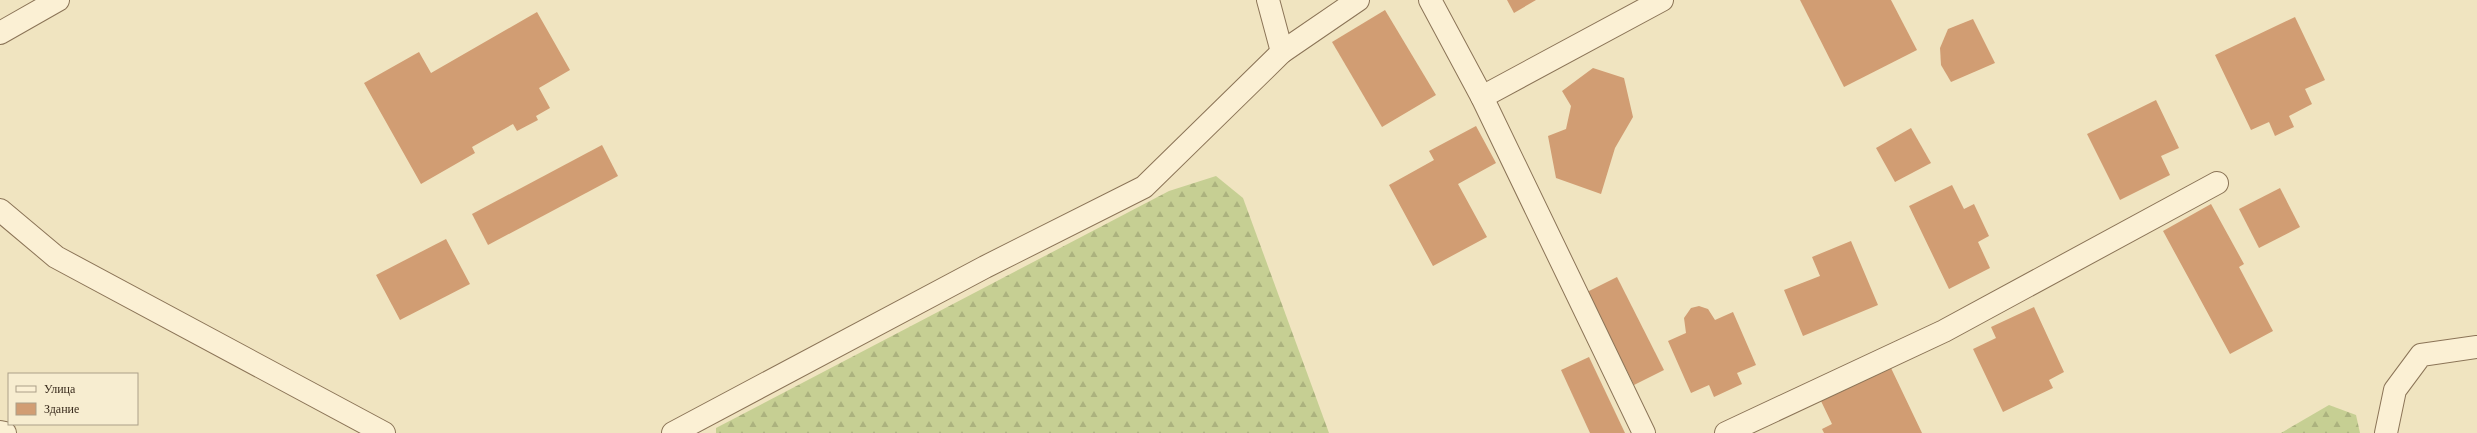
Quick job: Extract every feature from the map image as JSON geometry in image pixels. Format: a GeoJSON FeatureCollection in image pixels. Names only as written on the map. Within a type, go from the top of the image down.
{"type":"FeatureCollection","features":[{"type":"Feature","properties":{"kind":"street"},"geometry":{"type":"LineString","coordinates":[[0,33],[58,0]]}},
{"type":"Feature","properties":{"kind":"street"},"geometry":{"type":"LineString","coordinates":[[1268,0],[1282,52]]}},
{"type":"Feature","properties":{"kind":"street"},"geometry":{"type":"LineString","coordinates":[[673,433],[985,267],[1144,187],[1282,52],[1358,0]]}},
{"type":"Feature","properties":{"kind":"street"},"geometry":{"type":"LineString","coordinates":[[1430,0],[1482,97],[1644,433]]}},
{"type":"Feature","properties":{"kind":"street"},"geometry":{"type":"LineString","coordinates":[[1482,97],[1662,0]]}},
{"type":"Feature","properties":{"kind":"street"},"geometry":{"type":"LineString","coordinates":[[1726,433],[1944,331],[2217,184]]}},
{"type":"Feature","properties":{"kind":"street"},"geometry":{"type":"LineString","coordinates":[[0,210],[56,257],[384,433]]}},
{"type":"Feature","properties":{"kind":"street"},"geometry":{"type":"LineString","coordinates":[[2386,433],[2395,390],[2420,355],[2477,347]]}},
{"type":"Feature","properties":{"kind":"street"},"geometry":{"type":"LineString","coordinates":[[0,432],[5,433]]}},
{"type":"Feature","properties":{"kind":"green space"},"geometry":{"type":"Polygon","coordinates":[[[1216,176],[1243,198],[1329,433],[716,433],[716,428],[1169,191],[1216,176]]]}},
{"type":"Feature","properties":{"kind":"green space"},"geometry":{"type":"Polygon","coordinates":[[[2329,405],[2356,415],[2360,433],[2281,433],[2329,405]]]}},
{"type":"Feature","properties":{"kind":"building"},"geometry":{"type":"Polygon","coordinates":[[[1507,0],[1536,0],[1514,13],[1507,0]]]}},
{"type":"Feature","properties":{"kind":"building"},"geometry":{"type":"Polygon","coordinates":[[[1800,0],[1891,0],[1917,50],[1844,87],[1800,0]]]}},
{"type":"Feature","properties":{"kind":"building"},"geometry":{"type":"Polygon","coordinates":[[[1385,10],[1436,95],[1382,127],[1332,42],[1385,10]]]}},
{"type":"Feature","properties":{"kind":"building"},"geometry":{"type":"Polygon","coordinates":[[[537,12],[570,70],[539,88],[550,108],[536,116],[538,120],[517,131],[513,124],[472,147],[475,153],[421,184],[364,83],[419,52],[431,73],[537,12]]]}},
{"type":"Feature","properties":{"kind":"building"},"geometry":{"type":"Polygon","coordinates":[[[2295,17],[2325,80],[2305,89],[2312,104],[2289,116],[2294,127],[2275,136],[2269,122],[2251,130],[2215,55],[2295,17]]]}},
{"type":"Feature","properties":{"kind":"building"},"geometry":{"type":"Polygon","coordinates":[[[1973,19],[1995,63],[1951,82],[1941,65],[1940,48],[1948,29],[1973,19]]]}},
{"type":"Feature","properties":{"kind":"building"},"geometry":{"type":"Polygon","coordinates":[[[1593,68],[1624,78],[1633,117],[1615,148],[1601,194],[1556,178],[1548,136],[1566,129],[1571,106],[1562,91],[1593,68]]]}},
{"type":"Feature","properties":{"kind":"building"},"geometry":{"type":"Polygon","coordinates":[[[2156,100],[2179,148],[2161,156],[2170,175],[2120,200],[2087,134],[2156,100]]]}},
{"type":"Feature","properties":{"kind":"building"},"geometry":{"type":"Polygon","coordinates":[[[1476,126],[1496,163],[1458,184],[1487,237],[1433,266],[1389,185],[1434,160],[1429,151],[1476,126]]]}},
{"type":"Feature","properties":{"kind":"building"},"geometry":{"type":"Polygon","coordinates":[[[1911,128],[1931,163],[1895,182],[1876,148],[1911,128]]]}},
{"type":"Feature","properties":{"kind":"building"},"geometry":{"type":"Polygon","coordinates":[[[602,145],[618,176],[488,245],[472,214],[602,145]]]}},
{"type":"Feature","properties":{"kind":"building"},"geometry":{"type":"Polygon","coordinates":[[[1952,185],[1964,209],[1974,204],[1989,236],[1978,242],[1990,268],[1949,289],[1909,206],[1952,185]]]}},
{"type":"Feature","properties":{"kind":"building"},"geometry":{"type":"Polygon","coordinates":[[[2280,188],[2300,227],[2259,248],[2239,209],[2280,188]]]}},
{"type":"Feature","properties":{"kind":"building"},"geometry":{"type":"Polygon","coordinates":[[[2211,204],[2244,264],[2239,267],[2273,331],[2230,354],[2163,231],[2211,204]]]}},
{"type":"Feature","properties":{"kind":"building"},"geometry":{"type":"Polygon","coordinates":[[[446,239],[470,284],[400,320],[376,275],[446,239]]]}},
{"type":"Feature","properties":{"kind":"building"},"geometry":{"type":"Polygon","coordinates":[[[1851,241],[1878,305],[1803,336],[1784,290],[1820,276],[1812,257],[1851,241]]]}},
{"type":"Feature","properties":{"kind":"building"},"geometry":{"type":"Polygon","coordinates":[[[1617,277],[1664,370],[1634,385],[1587,292],[1617,277]]]}},
{"type":"Feature","properties":{"kind":"building"},"geometry":{"type":"Polygon","coordinates":[[[1699,306],[1708,309],[1715,320],[1733,312],[1756,365],[1737,373],[1742,384],[1714,397],[1709,385],[1691,393],[1668,341],[1686,333],[1684,318],[1691,308],[1699,306]]]}},
{"type":"Feature","properties":{"kind":"building"},"geometry":{"type":"Polygon","coordinates":[[[2034,307],[2064,372],[2049,380],[2053,388],[2003,412],[1973,349],[1996,338],[1991,327],[2034,307]]]}},
{"type":"Feature","properties":{"kind":"building"},"geometry":{"type":"Polygon","coordinates":[[[1589,357],[1625,433],[1590,433],[1561,370],[1589,357]]]}},
{"type":"Feature","properties":{"kind":"building"},"geometry":{"type":"Polygon","coordinates":[[[1891,368],[1922,433],[1824,433],[1822,429],[1832,424],[1821,401],[1891,368]]]}}]}
